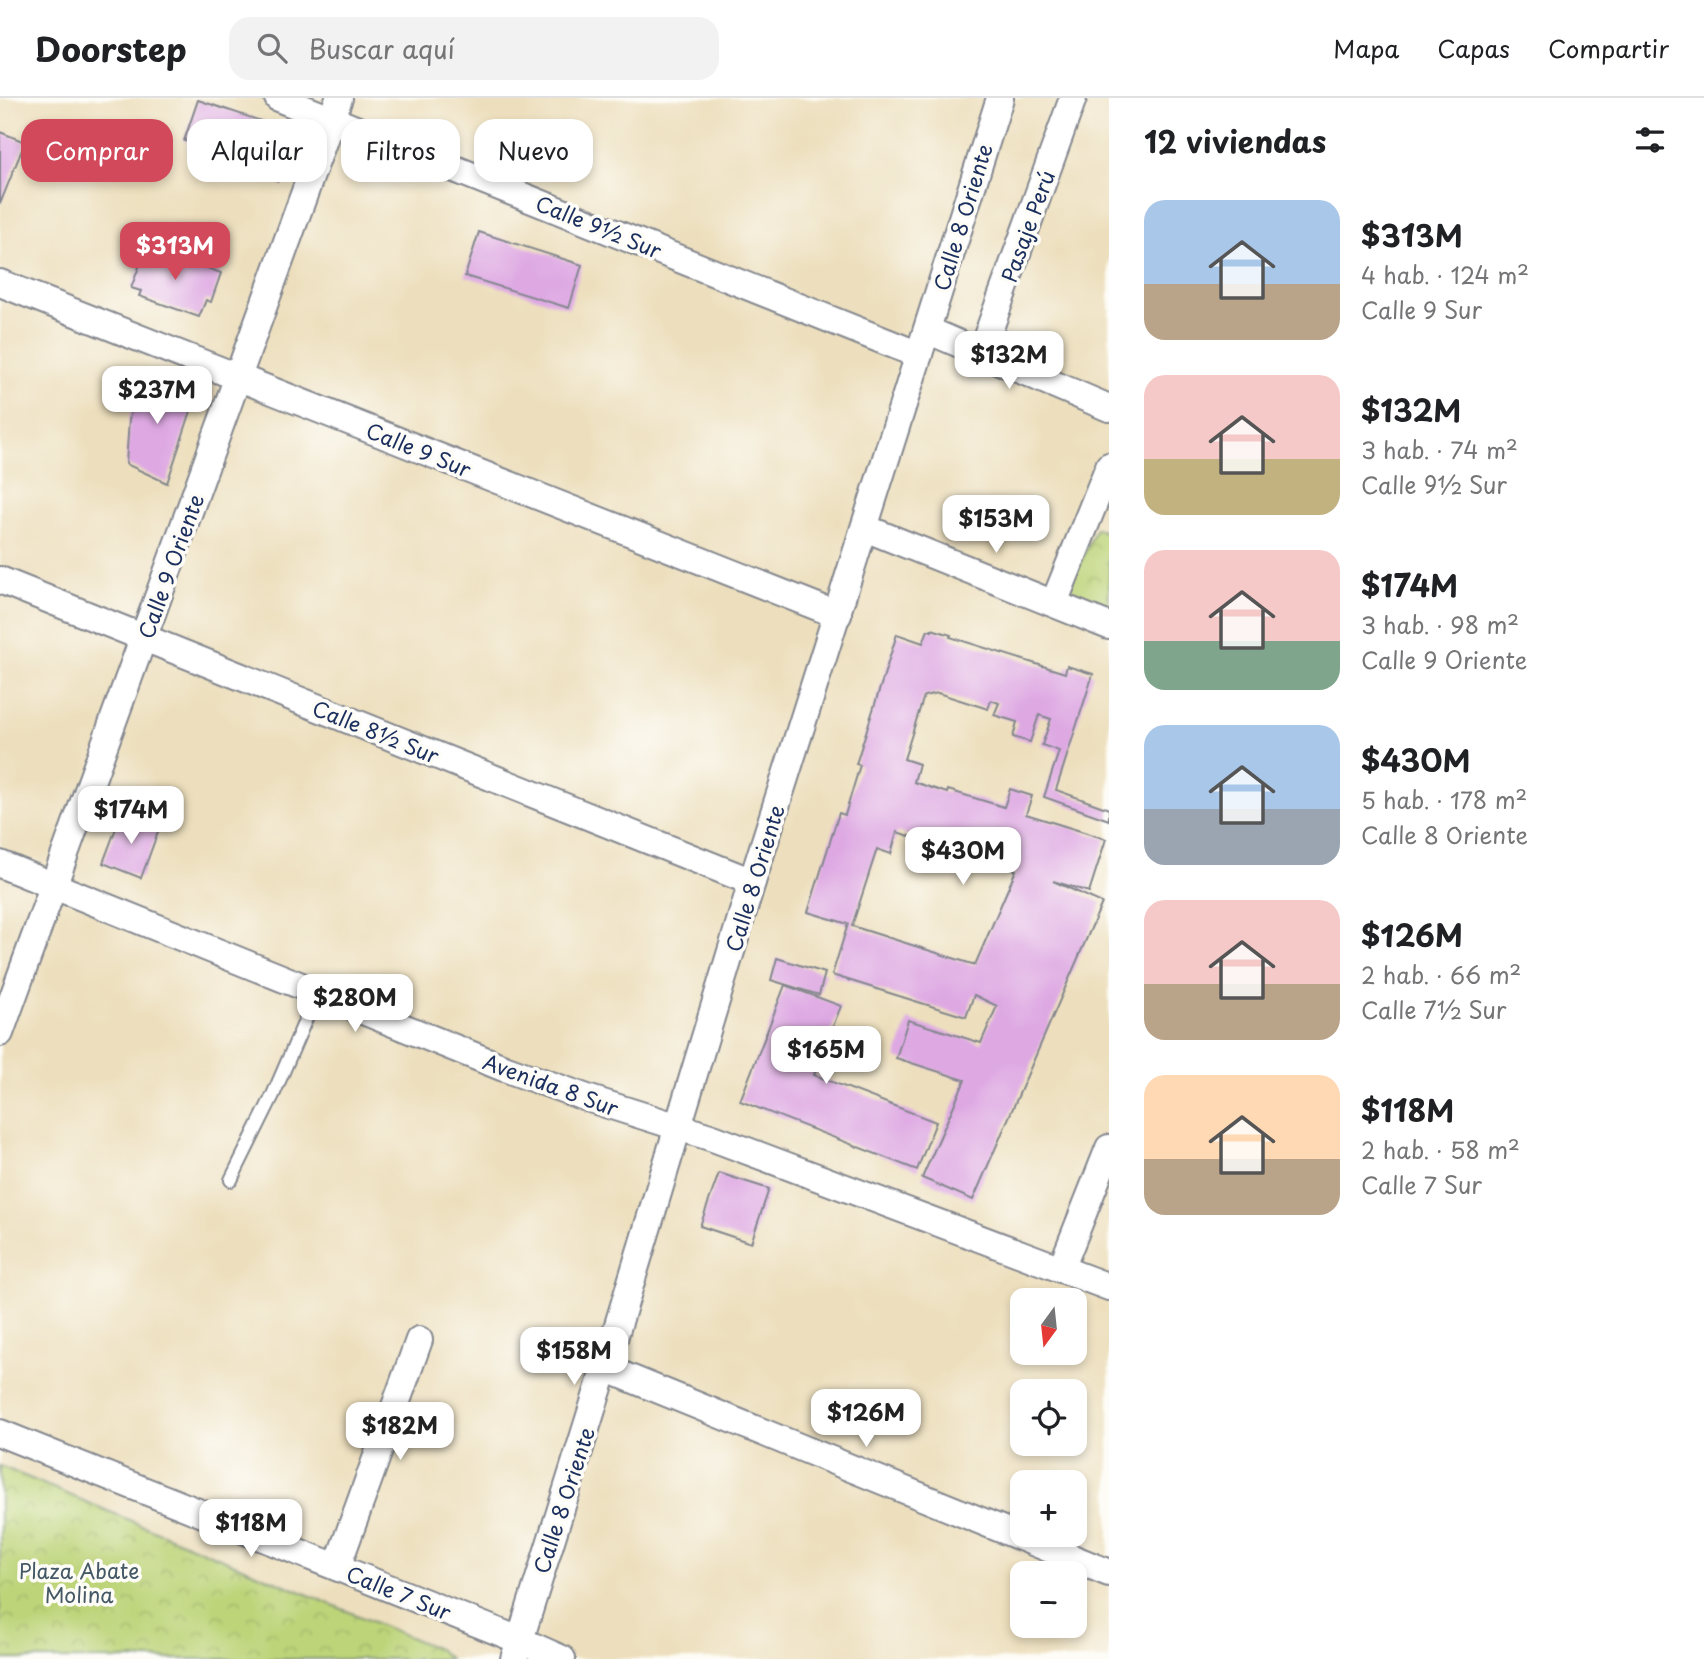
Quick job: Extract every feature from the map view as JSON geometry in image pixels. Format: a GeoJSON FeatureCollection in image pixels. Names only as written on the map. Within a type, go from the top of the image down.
{"type":"FeatureCollection","features":[{"type":"Feature","properties":{"kind":"street","name":"Calle 9½ Sur"},"geometry":{"type":"LineString","coordinates":[[278,98],[335,109],[923,343],[981,353],[1109,408]]}},
{"type":"Feature","properties":{"kind":"street","name":"Calle 8 Oriente"},"geometry":{"type":"LineString","coordinates":[[516,1649],[605,1368],[752,882],[1000,98]]}},
{"type":"Feature","properties":{"kind":"street","name":"Pasaje Perú"},"geometry":{"type":"LineString","coordinates":[[981,353],[1073,98]]}},
{"type":"Feature","properties":{"kind":"street","name":"Calle 9 Oriente"},"geometry":{"type":"LineString","coordinates":[[0,1033],[335,109]]}},
{"type":"Feature","properties":{"kind":"street","name":"Calle 9 Sur"},"geometry":{"type":"LineString","coordinates":[[0,283],[838,615]]}},
{"type":"Feature","properties":{"kind":"street"},"geometry":{"type":"LineString","coordinates":[[1054,603],[1109,467]]}},
{"type":"Feature","properties":{"kind":"street"},"geometry":{"type":"LineString","coordinates":[[865,528],[1109,626]]}},
{"type":"Feature","properties":{"kind":"street","name":"Calle 8½ Sur"},"geometry":{"type":"LineString","coordinates":[[0,580],[752,882]]}},
{"type":"Feature","properties":{"kind":"street","name":"Avenida 8 Sur"},"geometry":{"type":"LineString","coordinates":[[0,864],[504,1068],[713,1138],[1109,1287]]}},
{"type":"Feature","properties":{"kind":"street"},"geometry":{"type":"LineString","coordinates":[[1061,1269],[1109,1148]]}},
{"type":"Feature","properties":{"kind":"street"},"geometry":{"type":"LineString","coordinates":[[337,1567],[419,1340]]}},
{"type":"Feature","properties":{"kind":"street"},"geometry":{"type":"LineString","coordinates":[[605,1368],[1109,1573]]}},
{"type":"Feature","properties":{"kind":"street","name":"Calle 7 Sur"},"geometry":{"type":"LineString","coordinates":[[0,1433],[337,1567],[516,1649],[562,1659]]}},
{"type":"Feature","properties":{"kind":"lane"},"geometry":{"type":"LineString","coordinates":[[231,1180],[273,1095],[317,993]]}},
{"type":"Feature","properties":{"kind":"green space"},"geometry":{"type":"Polygon","coordinates":[[[1096,528],[1109,534],[1109,609],[1068,591],[1096,528]]]}},
{"type":"Feature","properties":{"kind":"green space","name":"Plaza Abate Molina"},"geometry":{"type":"Polygon","coordinates":[[[0,1466],[438,1649],[450,1659],[0,1659],[0,1466]]]}},
{"type":"Feature","properties":{"kind":"building"},"geometry":{"type":"Polygon","coordinates":[[[198,100],[255,119],[192,119],[198,100]]]}},
{"type":"Feature","properties":{"kind":"building"},"geometry":{"type":"Polygon","coordinates":[[[0,132],[21,140],[21,152],[0,204],[0,132]]]}},
{"type":"Feature","properties":{"kind":"building"},"geometry":{"type":"Polygon","coordinates":[[[479,232],[582,265],[569,308],[465,276],[479,232]]]}},
{"type":"Feature","properties":{"kind":"building"},"geometry":{"type":"Polygon","coordinates":[[[147,246],[221,273],[211,302],[206,300],[199,317],[139,296],[141,291],[131,288],[147,246]]]}},
{"type":"Feature","properties":{"kind":"building"},"geometry":{"type":"Polygon","coordinates":[[[139,374],[197,393],[167,483],[126,464],[129,420],[139,374]]]}},
{"type":"Feature","properties":{"kind":"building"},"geometry":{"type":"Polygon","coordinates":[[[928,630],[1065,673],[1067,666],[1093,674],[1056,790],[1109,809],[1109,820],[1044,797],[1059,751],[1042,745],[1051,719],[1039,715],[1030,742],[1013,737],[1017,722],[994,715],[999,703],[991,700],[988,709],[938,693],[924,696],[904,759],[919,764],[914,782],[1004,807],[1010,789],[1032,796],[1026,814],[1106,839],[1089,892],[1053,881],[1102,903],[973,1200],[922,1178],[965,1080],[896,1058],[908,1020],[981,1043],[997,1006],[974,995],[966,1017],[832,975],[848,924],[808,912],[839,813],[845,815],[860,765],[856,764],[897,634],[923,643],[928,630]],[[897,832],[891,854],[877,849],[852,926],[975,965],[1016,870],[897,832]]]}},
{"type":"Feature","properties":{"kind":"building"},"geometry":{"type":"Polygon","coordinates":[[[121,815],[159,829],[141,878],[103,863],[121,815]]]}},
{"type":"Feature","properties":{"kind":"building"},"geometry":{"type":"Polygon","coordinates":[[[777,958],[825,973],[819,995],[771,980],[777,958]]]}},
{"type":"Feature","properties":{"kind":"building"},"geometry":{"type":"Polygon","coordinates":[[[785,985],[841,1006],[814,1075],[936,1122],[917,1170],[740,1101],[785,985]]]}},
{"type":"Feature","properties":{"kind":"building"},"geometry":{"type":"Polygon","coordinates":[[[719,1173],[769,1189],[751,1243],[700,1226],[719,1173]]]}}]}
